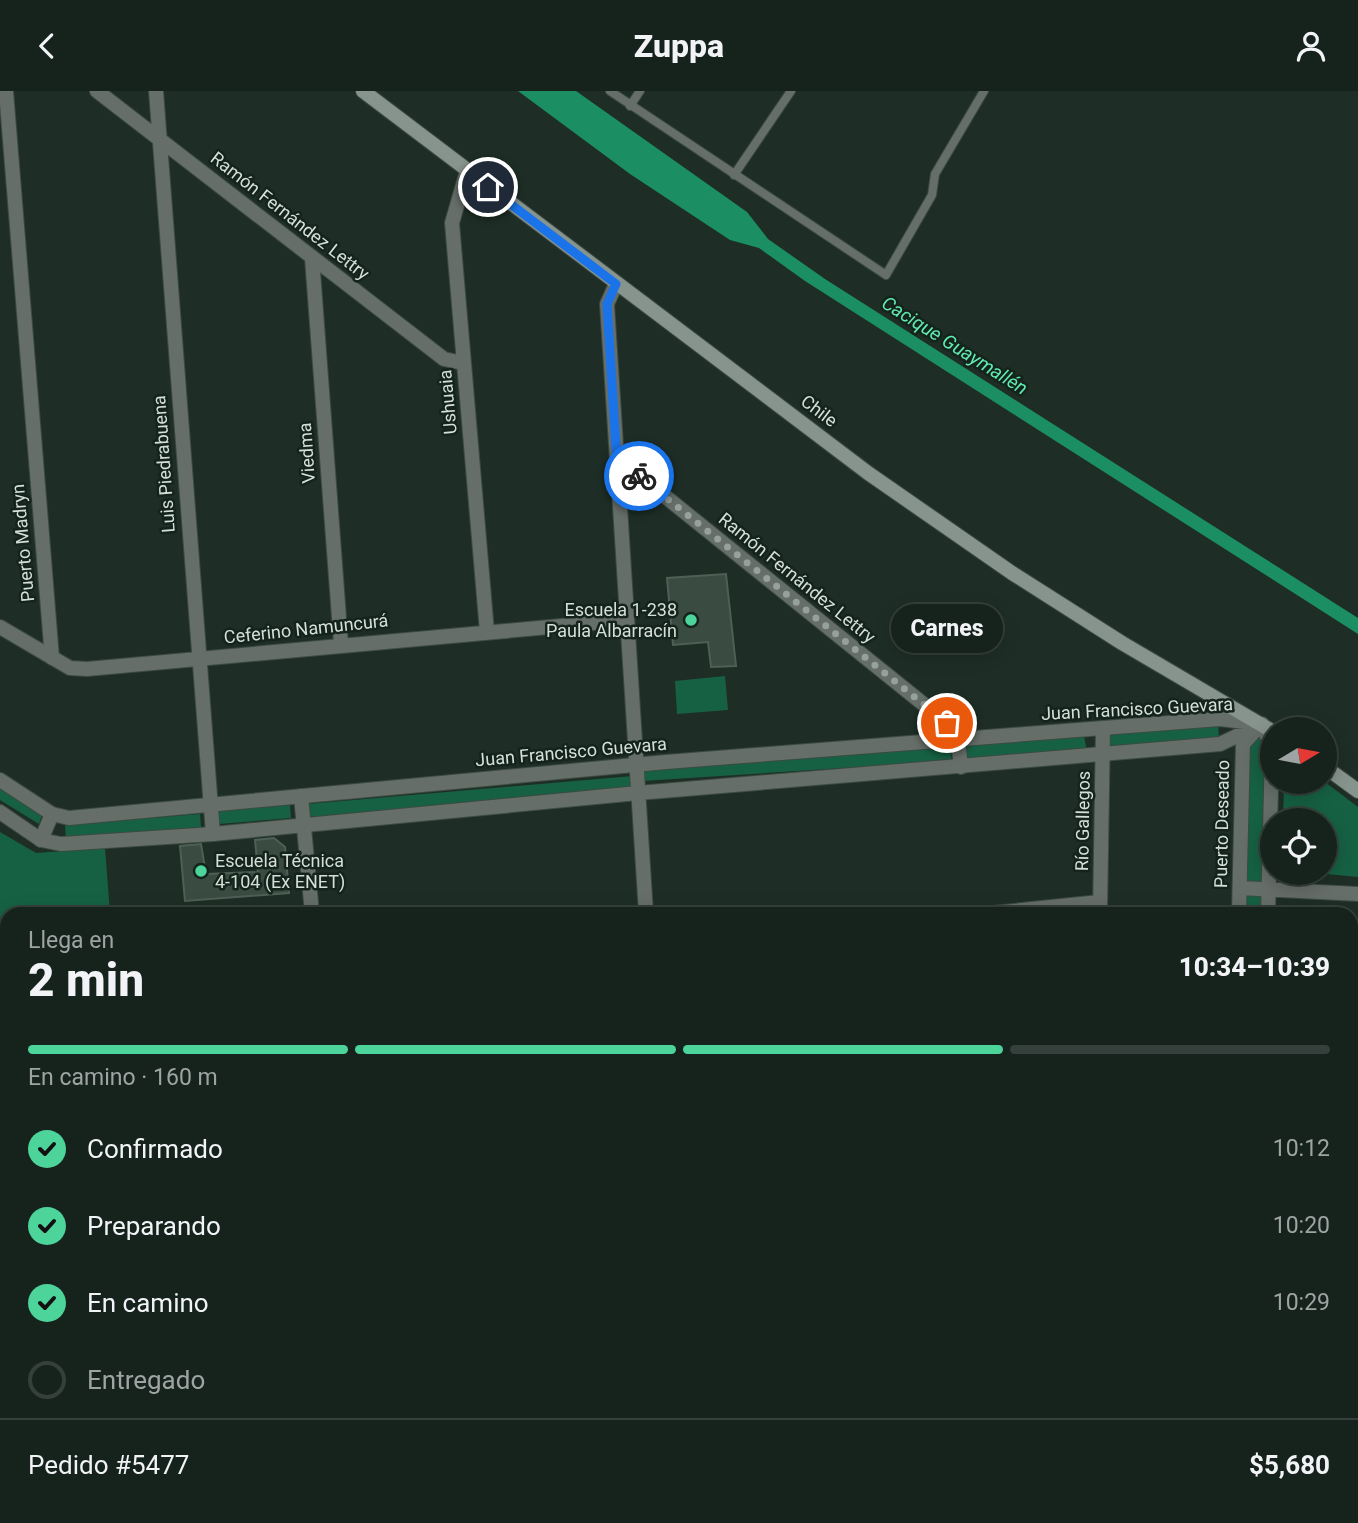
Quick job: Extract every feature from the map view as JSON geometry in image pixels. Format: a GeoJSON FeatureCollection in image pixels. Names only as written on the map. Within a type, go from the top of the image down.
{"type":"FeatureCollection","features":[{"type":"Feature","properties":{"kind":"main road","name":"Chile"},"geometry":{"type":"LineString","coordinates":[[363,91],[868,473],[1012,573],[1122,643],[1260,723]]}},
{"type":"Feature","properties":{"kind":"main road"},"geometry":{"type":"LineString","coordinates":[[1337,776],[1358,791]]}},
{"type":"Feature","properties":{"kind":"street","name":"Puerto Madryn"},"geometry":{"type":"LineString","coordinates":[[6,91],[52,658]]}},
{"type":"Feature","properties":{"kind":"street","name":"Ramón Fernández Lettry"},"geometry":{"type":"LineString","coordinates":[[97,91],[444,359],[463,363]]}},
{"type":"Feature","properties":{"kind":"street","name":"Luis Piedrabuena"},"geometry":{"type":"LineString","coordinates":[[156,91],[213,834]]}},
{"type":"Feature","properties":{"kind":"street","name":"Ushuaia"},"geometry":{"type":"LineString","coordinates":[[467,171],[452,223],[487,632]]}},
{"type":"Feature","properties":{"kind":"street","name":"Viedma"},"geometry":{"type":"LineString","coordinates":[[312,258],[341,645]]}},
{"type":"Feature","properties":{"kind":"street"},"geometry":{"type":"LineString","coordinates":[[616,284],[607,304],[646,907]]}},
{"type":"Feature","properties":{"kind":"street","name":"Ramón Fernández Lettry"},"geometry":{"type":"LineString","coordinates":[[617,464],[641,477],[947,723],[958,740]]}},
{"type":"Feature","properties":{"kind":"street","name":"Ceferino Namuncurá"},"geometry":{"type":"LineString","coordinates":[[0,627],[70,668],[87,669],[627,620]]}},
{"type":"Feature","properties":{"kind":"street","name":"Juan Francisco Guevara"},"geometry":{"type":"LineString","coordinates":[[0,780],[52,814],[69,818],[636,766],[1103,728],[1220,719],[1260,726]]}},
{"type":"Feature","properties":{"kind":"street","name":"Río Gallegos"},"geometry":{"type":"LineString","coordinates":[[1100,907],[1103,728]]}},
{"type":"Feature","properties":{"kind":"street","name":"Juan Francisco Guevara"},"geometry":{"type":"LineString","coordinates":[[0,812],[41,840],[61,844],[213,834],[638,793],[1220,744],[1260,730]]}},
{"type":"Feature","properties":{"kind":"street","name":"Puerto Deseado"},"geometry":{"type":"LineString","coordinates":[[1239,907],[1243,744],[1260,732]]}},
{"type":"Feature","properties":{"kind":"street"},"geometry":{"type":"LineString","coordinates":[[958,740],[961,767]]}},
{"type":"Feature","properties":{"kind":"street"},"geometry":{"type":"LineString","coordinates":[[1268,907],[1271,795]]}},
{"type":"Feature","properties":{"kind":"street"},"geometry":{"type":"LineString","coordinates":[[301,796],[311,907]]}},
{"type":"Feature","properties":{"kind":"street"},"geometry":{"type":"LineString","coordinates":[[41,840],[52,814]]}},
{"type":"Feature","properties":{"kind":"street"},"geometry":{"type":"LineString","coordinates":[[1240,888],[1358,894]]}},
{"type":"Feature","properties":{"kind":"lane"},"geometry":{"type":"LineString","coordinates":[[610,91],[886,275],[932,195],[935,174],[984,91]]}},
{"type":"Feature","properties":{"kind":"lane"},"geometry":{"type":"LineString","coordinates":[[630,106],[640,91]]}},
{"type":"Feature","properties":{"kind":"lane"},"geometry":{"type":"LineString","coordinates":[[734,175],[790,91]]}},
{"type":"Feature","properties":{"kind":"shaded area"},"geometry":{"type":"Polygon","coordinates":[[[518,91],[576,91],[747,212],[768,239],[825,279],[1358,618],[1358,634],[805,281],[759,248],[730,240],[630,174],[518,91]]]}},
{"type":"Feature","properties":{"kind":"shaded area"},"geometry":{"type":"Polygon","coordinates":[[[725,676],[728,710],[677,714],[675,681],[725,676]]]}},
{"type":"Feature","properties":{"kind":"shaded area"},"geometry":{"type":"Polygon","coordinates":[[[1218,724],[1219,738],[1104,750],[1102,734],[1218,724]]]}},
{"type":"Feature","properties":{"kind":"shaded area"},"geometry":{"type":"Polygon","coordinates":[[[1260,726],[1260,795],[1271,795],[1271,808],[1260,808],[1260,885],[1269,885],[1268,907],[1239,907],[1243,744],[1260,726]]]}},
{"type":"Feature","properties":{"kind":"shaded area"},"geometry":{"type":"Polygon","coordinates":[[[1083,731],[1087,751],[963,763],[961,741],[1083,731]]]}},
{"type":"Feature","properties":{"kind":"shaded area"},"geometry":{"type":"Polygon","coordinates":[[[949,742],[952,761],[642,781],[640,767],[949,742]]]}},
{"type":"Feature","properties":{"kind":"shaded area"},"geometry":{"type":"Polygon","coordinates":[[[633,776],[634,790],[308,817],[307,804],[633,776]]]}},
{"type":"Feature","properties":{"kind":"shaded area"},"geometry":{"type":"Polygon","coordinates":[[[0,786],[43,812],[39,824],[0,800],[0,786]]]}},
{"type":"Feature","properties":{"kind":"shaded area"},"geometry":{"type":"Polygon","coordinates":[[[1337,791],[1358,807],[1358,877],[1337,875],[1337,808],[1283,808],[1284,795],[1337,795],[1337,791]]]}},
{"type":"Feature","properties":{"kind":"shaded area"},"geometry":{"type":"Polygon","coordinates":[[[290,805],[291,818],[219,824],[218,811],[290,805]]]}},
{"type":"Feature","properties":{"kind":"shaded area"},"geometry":{"type":"Polygon","coordinates":[[[200,814],[201,827],[66,839],[65,825],[200,814]]]}},
{"type":"Feature","properties":{"kind":"shaded area"},"geometry":{"type":"Polygon","coordinates":[[[0,832],[36,853],[105,848],[110,907],[0,907],[0,832]]]}},
{"type":"Feature","properties":{"kind":"building"},"geometry":{"type":"Polygon","coordinates":[[[726,574],[736,666],[711,667],[708,642],[673,645],[667,578],[726,574]]]}},
{"type":"Feature","properties":{"kind":"building"},"geometry":{"type":"Polygon","coordinates":[[[274,838],[285,847],[289,893],[185,901],[180,846],[201,844],[206,874],[258,872],[255,840],[274,838]]]}},
{"type":"Feature","properties":{"kind":"way so far"},"geometry":{"type":"LineString","coordinates":[[639,476],[947,723]]}},
{"type":"Feature","properties":{"kind":"place","name":"Escuela 1-238 Paula Albarracín"},"geometry":{"type":"Point","coordinates":[691,620]}},
{"type":"Feature","properties":{"kind":"place","name":"Carnes"},"geometry":{"type":"Point","coordinates":[947,723]}},
{"type":"Feature","properties":{"kind":"place","name":"Escuela Técnica 4-104 (Ex ENET)"},"geometry":{"type":"Point","coordinates":[201,871]}},
{"type":"Feature","properties":{"kind":"route"},"geometry":{"type":"LineString","coordinates":[[488,187],[616,284],[607,304],[617,464],[639,476]]}},
{"type":"Feature","properties":{"kind":"water label","name":"Cacique Guaymallén"},"geometry":{"type":"Point","coordinates":[955,345]}}]}
